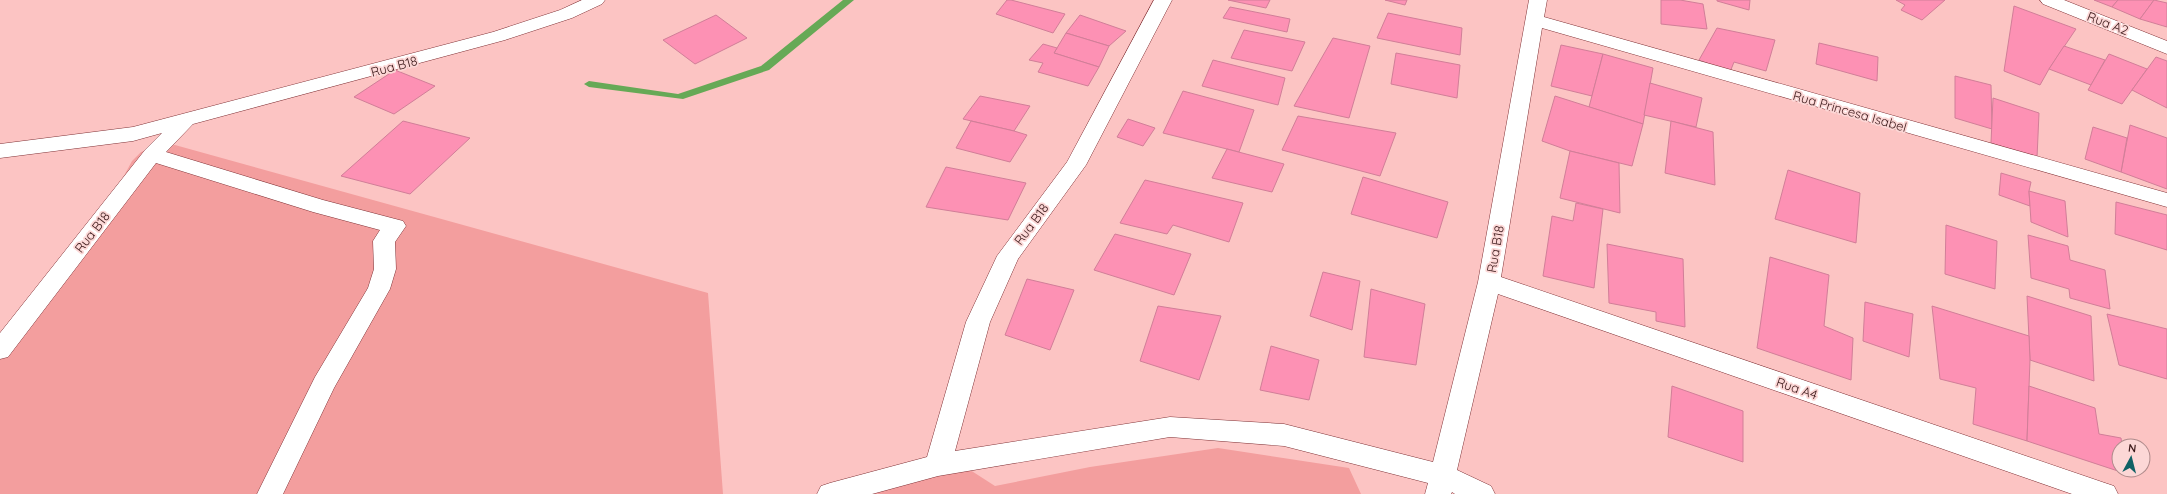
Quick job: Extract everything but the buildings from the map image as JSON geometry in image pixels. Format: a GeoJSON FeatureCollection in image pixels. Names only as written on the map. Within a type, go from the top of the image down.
{"type":"FeatureCollection","features":[{"type":"Feature","properties":{"kind":"street","name":"Rua B18"},"geometry":{"type":"LineString","coordinates":[[0,151],[133,134],[187,118],[412,61],[500,36],[566,14],[596,0]]}},
{"type":"Feature","properties":{"kind":"street","name":"Rua B18"},"geometry":{"type":"LineString","coordinates":[[938,465],[978,322],[1008,256],[1076,166],[1163,0]]}},
{"type":"Feature","properties":{"kind":"street","name":"Rua A2"},"geometry":{"type":"LineString","coordinates":[[2049,0],[2167,48]]}},
{"type":"Feature","properties":{"kind":"street","name":"Rua B18"},"geometry":{"type":"LineString","coordinates":[[1439,484],[1489,282],[1536,10]]}},
{"type":"Feature","properties":{"kind":"street","name":"Rua Princesa Isabel"},"geometry":{"type":"LineString","coordinates":[[1536,10],[2167,200]]}},
{"type":"Feature","properties":{"kind":"street","name":"Rua B18"},"geometry":{"type":"LineString","coordinates":[[0,350],[152,155],[187,118]]}},
{"type":"Feature","properties":{"kind":"street"},"geometry":{"type":"LineString","coordinates":[[152,155],[322,207],[394,226],[384,241],[385,269],[379,289],[324,384],[270,494]]}},
{"type":"Feature","properties":{"kind":"street","name":"Rua A4"},"geometry":{"type":"LineString","coordinates":[[1489,282],[2105,494]]}},
{"type":"Feature","properties":{"kind":"street"},"geometry":{"type":"LineString","coordinates":[[830,494],[938,465],[1170,427],[1284,435],[1439,484],[1482,494]]}},
{"type":"Feature","properties":{"kind":"shaded area"},"geometry":{"type":"Polygon","coordinates":[[[175,145],[708,293],[723,494],[0,494],[0,345],[98,224],[132,161],[141,152],[159,146],[175,145]]]}},
{"type":"Feature","properties":{"kind":"shaded area"},"geometry":{"type":"Polygon","coordinates":[[[1218,448],[1349,468],[1361,494],[849,494],[967,468],[995,486],[1090,467],[1218,448]]]}},
{"type":"Feature","properties":{"kind":"waterway"},"geometry":{"type":"LineString","coordinates":[[589,84],[679,97],[765,68],[849,0]]}}]}
